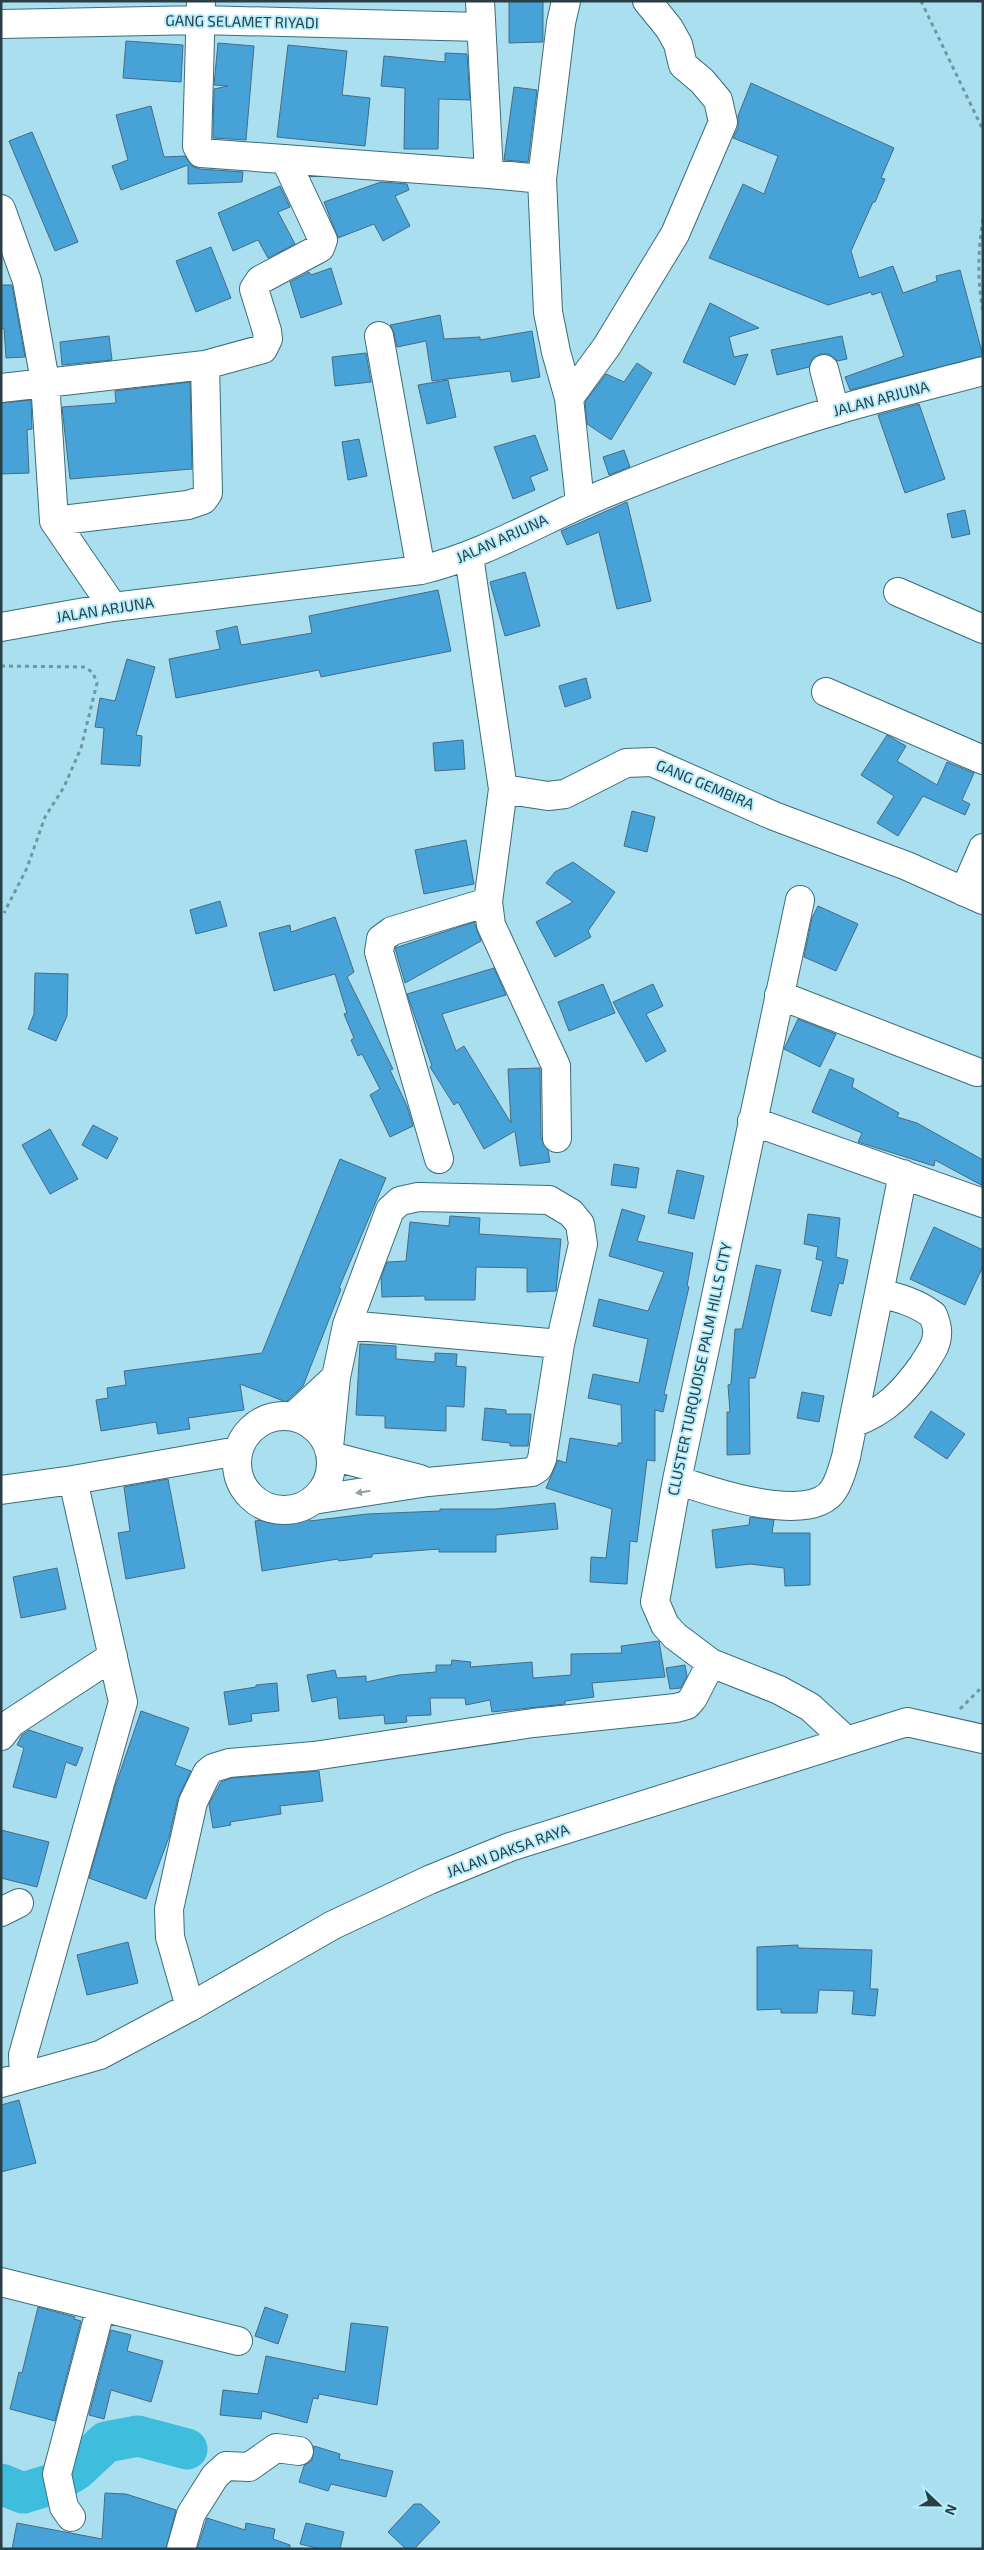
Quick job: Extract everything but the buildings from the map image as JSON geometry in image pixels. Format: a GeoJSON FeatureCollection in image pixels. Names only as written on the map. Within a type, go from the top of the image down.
{"type":"FeatureCollection","features":[{"type":"Feature","properties":{"kind":"street"},"geometry":{"type":"LineString","coordinates":[[566,1],[561,23],[542,179],[548,312],[556,352],[569,398],[580,502]]}},
{"type":"Feature","properties":{"kind":"street"},"geometry":{"type":"LineString","coordinates":[[569,398],[607,346],[676,234],[723,122],[718,100],[702,81],[682,65],[678,44],[647,1]]}},
{"type":"Feature","properties":{"kind":"street"},"geometry":{"type":"LineString","coordinates":[[200,11],[197,146],[199,151],[542,179]]}},
{"type":"Feature","properties":{"kind":"street","name":"GANG SELAMET RIYADI"},"geometry":{"type":"LineString","coordinates":[[2,24],[200,11],[481,14]]}},
{"type":"Feature","properties":{"kind":"street"},"geometry":{"type":"LineString","coordinates":[[481,14],[490,174]]}},
{"type":"Feature","properties":{"kind":"street"},"geometry":{"type":"LineString","coordinates":[[1,388],[45,381],[205,365],[263,349],[268,339],[267,331],[254,289],[260,280],[320,248],[323,240],[285,159]]}},
{"type":"Feature","properties":{"kind":"street"},"geometry":{"type":"LineString","coordinates":[[1,209],[8,249],[27,281],[45,381],[54,521],[112,607]]}},
{"type":"Feature","properties":{"kind":"street"},"geometry":{"type":"LineString","coordinates":[[379,336],[421,570]]}},
{"type":"Feature","properties":{"kind":"street"},"geometry":{"type":"LineString","coordinates":[[54,521],[188,505],[203,500],[208,493],[205,365]]}},
{"type":"Feature","properties":{"kind":"street"},"geometry":{"type":"LineString","coordinates":[[824,369],[835,411]]}},
{"type":"Feature","properties":{"kind":"street","name":"JALAN ARJUNA"},"geometry":{"type":"LineString","coordinates":[[1,627],[112,607],[421,570],[469,556],[580,502],[698,456],[835,411],[983,371]]}},
{"type":"Feature","properties":{"kind":"street"},"geometry":{"type":"LineString","coordinates":[[469,556],[503,789],[488,902],[491,925],[556,1066],[557,1138]]}},
{"type":"Feature","properties":{"kind":"street"},"geometry":{"type":"LineString","coordinates":[[898,592],[983,629]]}},
{"type":"Feature","properties":{"kind":"street"},"geometry":{"type":"LineString","coordinates":[[826,692],[983,760]]}},
{"type":"Feature","properties":{"kind":"street","name":"GANG GEMBIRA"},"geometry":{"type":"LineString","coordinates":[[503,789],[548,796],[565,794],[626,764],[652,762],[774,816],[907,866],[973,896]]}},
{"type":"Feature","properties":{"kind":"street"},"geometry":{"type":"LineString","coordinates":[[973,896],[983,848]]}},
{"type":"Feature","properties":{"kind":"street","name":"CLUSTER TURQUOISE PALM HILLS CITY"},"geometry":{"type":"LineString","coordinates":[[800,900],[677,1480],[655,1602],[662,1619],[675,1636],[711,1663],[779,1690],[810,1707],[846,1740]]}},
{"type":"Feature","properties":{"kind":"street"},"geometry":{"type":"LineString","coordinates":[[439,1159],[379,952],[381,938],[392,931],[488,902]]}},
{"type":"Feature","properties":{"kind":"street"},"geometry":{"type":"LineString","coordinates":[[779,995],[977,1072]]}},
{"type":"Feature","properties":{"kind":"street"},"geometry":{"type":"LineString","coordinates":[[752,1121],[983,1203]]}},
{"type":"Feature","properties":{"kind":"street"},"geometry":{"type":"LineString","coordinates":[[677,1480],[724,1496],[775,1506],[803,1505],[822,1501],[834,1490],[846,1457],[903,1174]]}},
{"type":"Feature","properties":{"kind":"street"},"geometry":{"type":"LineString","coordinates":[[313,1500],[428,1482],[532,1472],[538,1468],[542,1460],[560,1344],[583,1244],[580,1224],[571,1213],[549,1200],[418,1197],[400,1201],[390,1210],[347,1325],[336,1377],[330,1451],[330,1472],[324,1488],[313,1500],[300,1507],[286,1510],[271,1509],[247,1493],[240,1480],[236,1466],[238,1451],[243,1438],[253,1426],[266,1419],[280,1415],[294,1416],[309,1422],[321,1433],[330,1451],[428,1482]]}},
{"type":"Feature","properties":{"kind":"street"},"geometry":{"type":"LineString","coordinates":[[853,1423],[871,1417],[889,1405],[906,1389],[934,1348],[938,1334],[933,1315],[922,1306],[911,1301],[879,1293]]}},
{"type":"Feature","properties":{"kind":"street"},"geometry":{"type":"LineString","coordinates":[[347,1325],[560,1344]]}},
{"type":"Feature","properties":{"kind":"street"},"geometry":{"type":"LineString","coordinates":[[294,1416],[336,1377]]}},
{"type":"Feature","properties":{"kind":"street"},"geometry":{"type":"LineString","coordinates":[[1,1490],[73,1480],[238,1451]]}},
{"type":"Feature","properties":{"kind":"street"},"geometry":{"type":"LineString","coordinates":[[12,2069],[123,1702],[73,1480]]}},
{"type":"Feature","properties":{"kind":"street"},"geometry":{"type":"LineString","coordinates":[[1,1736],[11,1723],[113,1656]]}},
{"type":"Feature","properties":{"kind":"street"},"geometry":{"type":"LineString","coordinates":[[190,2007],[170,1937],[169,1908],[193,1802],[207,1773],[213,1768],[228,1762],[314,1756],[532,1723],[676,1708],[687,1705],[711,1663]]}},
{"type":"Feature","properties":{"kind":"street","name":"JALAN DAKSA RAYA"},"geometry":{"type":"LineString","coordinates":[[12,2069],[38,2056],[61,2066],[100,2055],[190,2007],[333,1925],[429,1880],[510,1846],[907,1722],[983,1738]]}},
{"type":"Feature","properties":{"kind":"street"},"geometry":{"type":"LineString","coordinates":[[1,2282],[238,2341]]}},
{"type":"Feature","properties":{"kind":"street"},"geometry":{"type":"LineString","coordinates":[[67,2512],[57,2474],[101,2307]]}},
{"type":"Feature","properties":{"kind":"street"},"geometry":{"type":"LineString","coordinates":[[187,2547],[190,2514],[215,2476],[226,2466],[249,2467],[276,2448],[299,2451]]}},
{"type":"Feature","properties":{"kind":"path"},"geometry":{"type":"LineString","coordinates":[[921,1],[983,130]]}},
{"type":"Feature","properties":{"kind":"path"},"geometry":{"type":"LineString","coordinates":[[983,219],[979,243],[978,284],[983,312]]}},
{"type":"Feature","properties":{"kind":"path"},"geometry":{"type":"LineString","coordinates":[[1,666],[85,667],[93,673],[97,683],[81,748],[64,787],[46,816],[27,868],[4,913]]}},
{"type":"Feature","properties":{"kind":"waterway"},"geometry":{"type":"LineString","coordinates":[[1,2484],[23,2493],[53,2484],[76,2470],[106,2442],[138,2436],[187,2449]]}}]}
